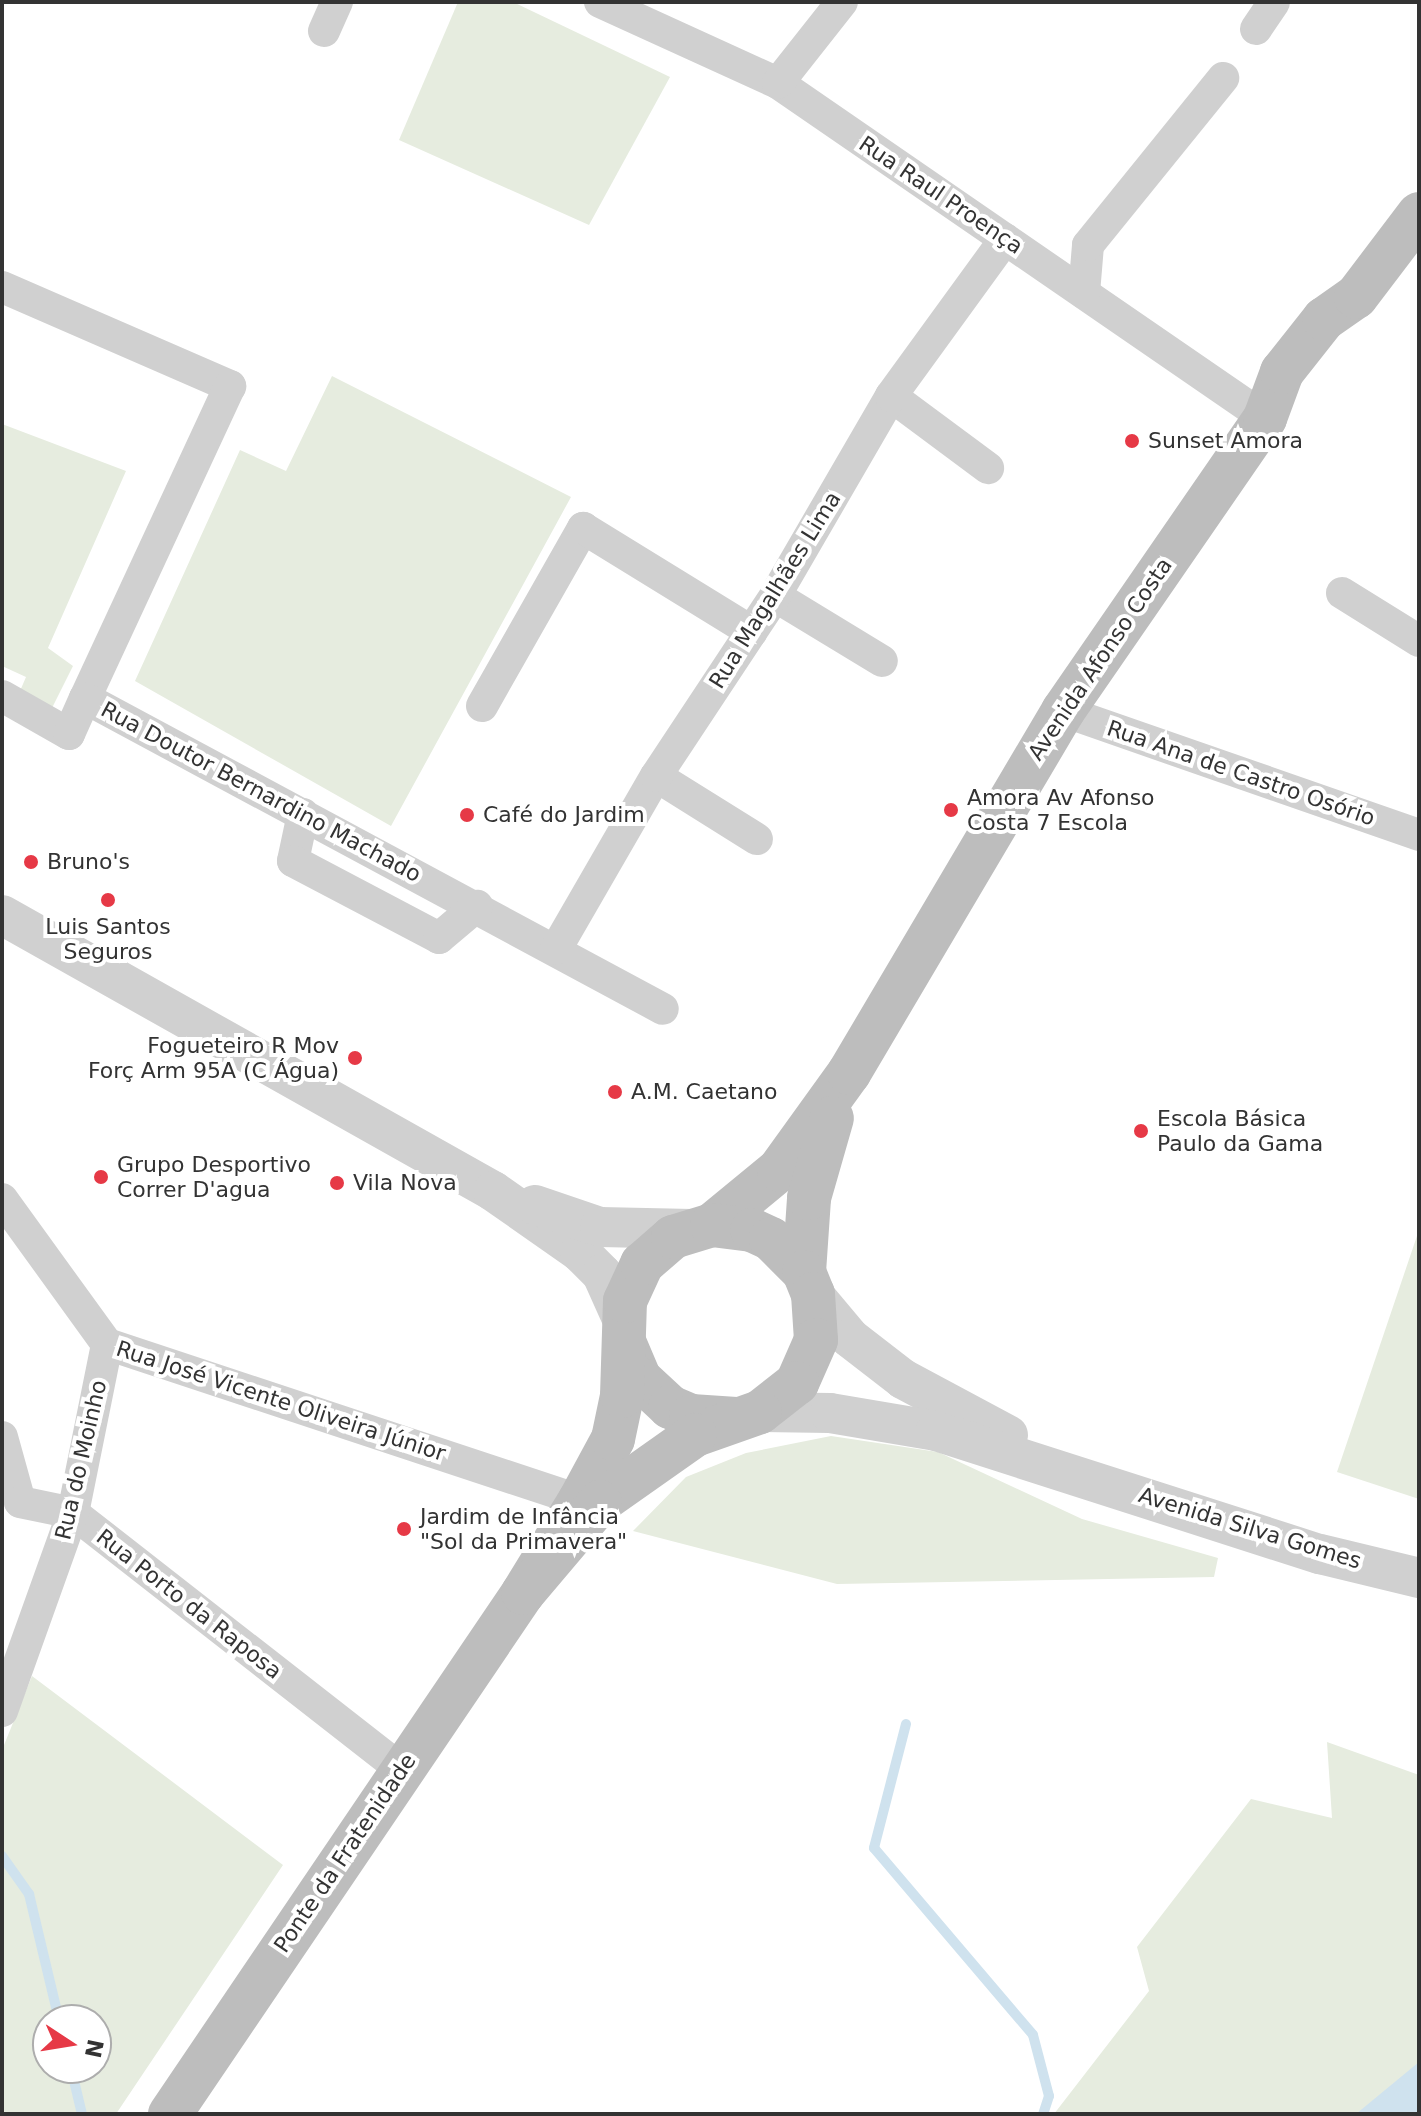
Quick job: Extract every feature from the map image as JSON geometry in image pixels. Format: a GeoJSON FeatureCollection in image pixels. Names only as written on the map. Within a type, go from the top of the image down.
{"type":"FeatureCollection","features":[{"type":"Feature","properties":{"kind":"main road","name":"Avenida Afonso Costa"},"geometry":{"type":"LineString","coordinates":[[849,1073],[1063,711],[1265,418],[1291,360],[1324,319],[1356,297],[1419,214]]}},
{"type":"Feature","properties":{"kind":"main road"},"geometry":{"type":"LineString","coordinates":[[523,1593],[613,1439],[622,1396],[623,1331],[632,1282],[642,1264],[656,1249],[702,1227],[779,1170],[849,1073]]}},
{"type":"Feature","properties":{"kind":"main road"},"geometry":{"type":"LineString","coordinates":[[523,1593],[600,1502],[695,1435],[749,1416],[780,1400],[809,1363],[817,1317],[809,1283],[816,1164],[849,1073]]}},
{"type":"Feature","properties":{"kind":"main road"},"geometry":{"type":"LineString","coordinates":[[702,1227],[742,1228],[771,1239],[809,1283]]}},
{"type":"Feature","properties":{"kind":"main road"},"geometry":{"type":"LineString","coordinates":[[623,1331],[640,1379],[670,1407],[691,1416],[749,1416]]}},
{"type":"Feature","properties":{"kind":"main road","name":"Ponte da Fratenidade"},"geometry":{"type":"LineString","coordinates":[[175,2107],[523,1593]]}},
{"type":"Feature","properties":{"kind":"street"},"geometry":{"type":"LineString","coordinates":[[324,31],[337,2]]}},
{"type":"Feature","properties":{"kind":"street","name":"Rua Raul Proença"},"geometry":{"type":"LineString","coordinates":[[600,2],[778,83],[1265,418]]}},
{"type":"Feature","properties":{"kind":"street"},"geometry":{"type":"LineString","coordinates":[[778,83],[842,2]]}},
{"type":"Feature","properties":{"kind":"street"},"geometry":{"type":"LineString","coordinates":[[1256,29],[1274,2]]}},
{"type":"Feature","properties":{"kind":"street"},"geometry":{"type":"LineString","coordinates":[[1084,293],[1088,245],[1223,78]]}},
{"type":"Feature","properties":{"kind":"street","name":"Rua Magalhães Lima"},"geometry":{"type":"LineString","coordinates":[[556,949],[656,776],[775,596],[891,396],[1005,239]]}},
{"type":"Feature","properties":{"kind":"street","name":"Rua Doutor Bernardino Machado"},"geometry":{"type":"LineString","coordinates":[[2,287],[230,386],[85,698],[477,906],[663,1009]]}},
{"type":"Feature","properties":{"kind":"street"},"geometry":{"type":"LineString","coordinates":[[891,396],[988,468]]}},
{"type":"Feature","properties":{"kind":"street"},"geometry":{"type":"LineString","coordinates":[[482,706],[583,528],[752,632]]}},
{"type":"Feature","properties":{"kind":"street"},"geometry":{"type":"LineString","coordinates":[[1342,593],[1419,641]]}},
{"type":"Feature","properties":{"kind":"street"},"geometry":{"type":"LineString","coordinates":[[775,596],[882,661]]}},
{"type":"Feature","properties":{"kind":"street"},"geometry":{"type":"LineString","coordinates":[[2,696],[69,734],[85,698]]}},
{"type":"Feature","properties":{"kind":"street","name":"Rua Ana de Castro Osório"},"geometry":{"type":"LineString","coordinates":[[1063,711],[1419,835]]}},
{"type":"Feature","properties":{"kind":"street"},"geometry":{"type":"LineString","coordinates":[[656,776],[757,839]]}},
{"type":"Feature","properties":{"kind":"street"},"geometry":{"type":"LineString","coordinates":[[303,814],[293,861],[439,938],[477,906]]}},
{"type":"Feature","properties":{"kind":"street"},"geometry":{"type":"LineString","coordinates":[[2,915],[493,1191],[580,1252],[602,1274],[623,1331]]}},
{"type":"Feature","properties":{"kind":"street"},"geometry":{"type":"LineString","coordinates":[[493,1191],[600,1227],[702,1227]]}},
{"type":"Feature","properties":{"kind":"street","name":"Rua José Vicente Oliveira Júnior"},"geometry":{"type":"LineString","coordinates":[[2,1199],[107,1344],[580,1500]]}},
{"type":"Feature","properties":{"kind":"street"},"geometry":{"type":"LineString","coordinates":[[809,1283],[850,1338],[903,1379],[1082,1474]]}},
{"type":"Feature","properties":{"kind":"street","name":"Rua do Moinho"},"geometry":{"type":"LineString","coordinates":[[2,1711],[73,1513],[107,1344]]}},
{"type":"Feature","properties":{"kind":"street"},"geometry":{"type":"LineString","coordinates":[[749,1416],[830,1413],[936,1431],[1082,1474]]}},
{"type":"Feature","properties":{"kind":"street","name":"Rua Porto da Raposa"},"geometry":{"type":"LineString","coordinates":[[2,1437],[20,1502],[73,1513],[402,1770]]}},
{"type":"Feature","properties":{"kind":"street","name":"Avenida Silva Gomes"},"geometry":{"type":"LineString","coordinates":[[1082,1474],[1320,1554],[1419,1578]]}},
{"type":"Feature","properties":{"kind":"shaded area"},"geometry":{"type":"Polygon","coordinates":[[[458,2],[513,2],[670,77],[589,225],[399,140],[458,2]]]}},
{"type":"Feature","properties":{"kind":"shaded area"},"geometry":{"type":"Polygon","coordinates":[[[332,376],[571,497],[391,826],[135,681],[240,450],[286,471],[332,376]]]}},
{"type":"Feature","properties":{"kind":"shaded area"},"geometry":{"type":"Polygon","coordinates":[[[2,424],[126,471],[48,648],[73,666],[50,712],[17,698],[26,677],[2,666],[2,424]]]}},
{"type":"Feature","properties":{"kind":"shaded area"},"geometry":{"type":"Polygon","coordinates":[[[1419,1230],[1419,1499],[1337,1472],[1419,1230]]]}},
{"type":"Feature","properties":{"kind":"shaded area"},"geometry":{"type":"Polygon","coordinates":[[[831,1436],[938,1452],[1082,1519],[1218,1558],[1214,1577],[837,1584],[633,1531],[686,1477],[746,1453],[831,1436]]]}},
{"type":"Feature","properties":{"kind":"shaded area"},"geometry":{"type":"Polygon","coordinates":[[[32,1676],[283,1865],[116,2114],[2,2114],[2,1750],[32,1676]]]}},
{"type":"Feature","properties":{"kind":"shaded area"},"geometry":{"type":"Polygon","coordinates":[[[1327,1742],[1419,1775],[1419,2114],[1054,2114],[1149,1991],[1137,1947],[1251,1799],[1332,1818],[1327,1742]]]}},
{"type":"Feature","properties":{"kind":"water"},"geometry":{"type":"Polygon","coordinates":[[[1419,2062],[1419,2114],[1356,2114],[1419,2062]]]}},
{"type":"Feature","properties":{"kind":"waterway"},"geometry":{"type":"LineString","coordinates":[[906,1724],[874,1848],[1033,2035],[1049,2096],[1043,2114]]}},
{"type":"Feature","properties":{"kind":"waterway"},"geometry":{"type":"LineString","coordinates":[[2,1856],[29,1894],[55,2004]]}},
{"type":"Feature","properties":{"kind":"waterway"},"geometry":{"type":"LineString","coordinates":[[75,2084],[82,2114]]}},
{"type":"Feature","properties":{"kind":"place","name":"Sunset Amora"},"geometry":{"type":"Point","coordinates":[1132,441]}},
{"type":"Feature","properties":{"kind":"place","name":"Amora Av Afonso Costa 7 Escola"},"geometry":{"type":"Point","coordinates":[951,810]}},
{"type":"Feature","properties":{"kind":"place","name":"Café do Jardim"},"geometry":{"type":"Point","coordinates":[467,815]}},
{"type":"Feature","properties":{"kind":"place","name":"Bruno's"},"geometry":{"type":"Point","coordinates":[31,862]}},
{"type":"Feature","properties":{"kind":"place","name":"Luis Santos Seguros"},"geometry":{"type":"Point","coordinates":[108,900]}},
{"type":"Feature","properties":{"kind":"place","name":"Fogueteiro R Mov Forç Arm 95A (C Água)"},"geometry":{"type":"Point","coordinates":[355,1058]}},
{"type":"Feature","properties":{"kind":"place","name":"A.M. Caetano"},"geometry":{"type":"Point","coordinates":[615,1092]}},
{"type":"Feature","properties":{"kind":"place","name":"Escola Básica Paulo da Gama"},"geometry":{"type":"Point","coordinates":[1141,1131]}},
{"type":"Feature","properties":{"kind":"place","name":"Grupo Desportivo Correr D'agua"},"geometry":{"type":"Point","coordinates":[101,1177]}},
{"type":"Feature","properties":{"kind":"place","name":"Vila Nova"},"geometry":{"type":"Point","coordinates":[337,1183]}},
{"type":"Feature","properties":{"kind":"place","name":"Jardim de Infância \"Sol da Primavera\""},"geometry":{"type":"Point","coordinates":[404,1529]}}]}
